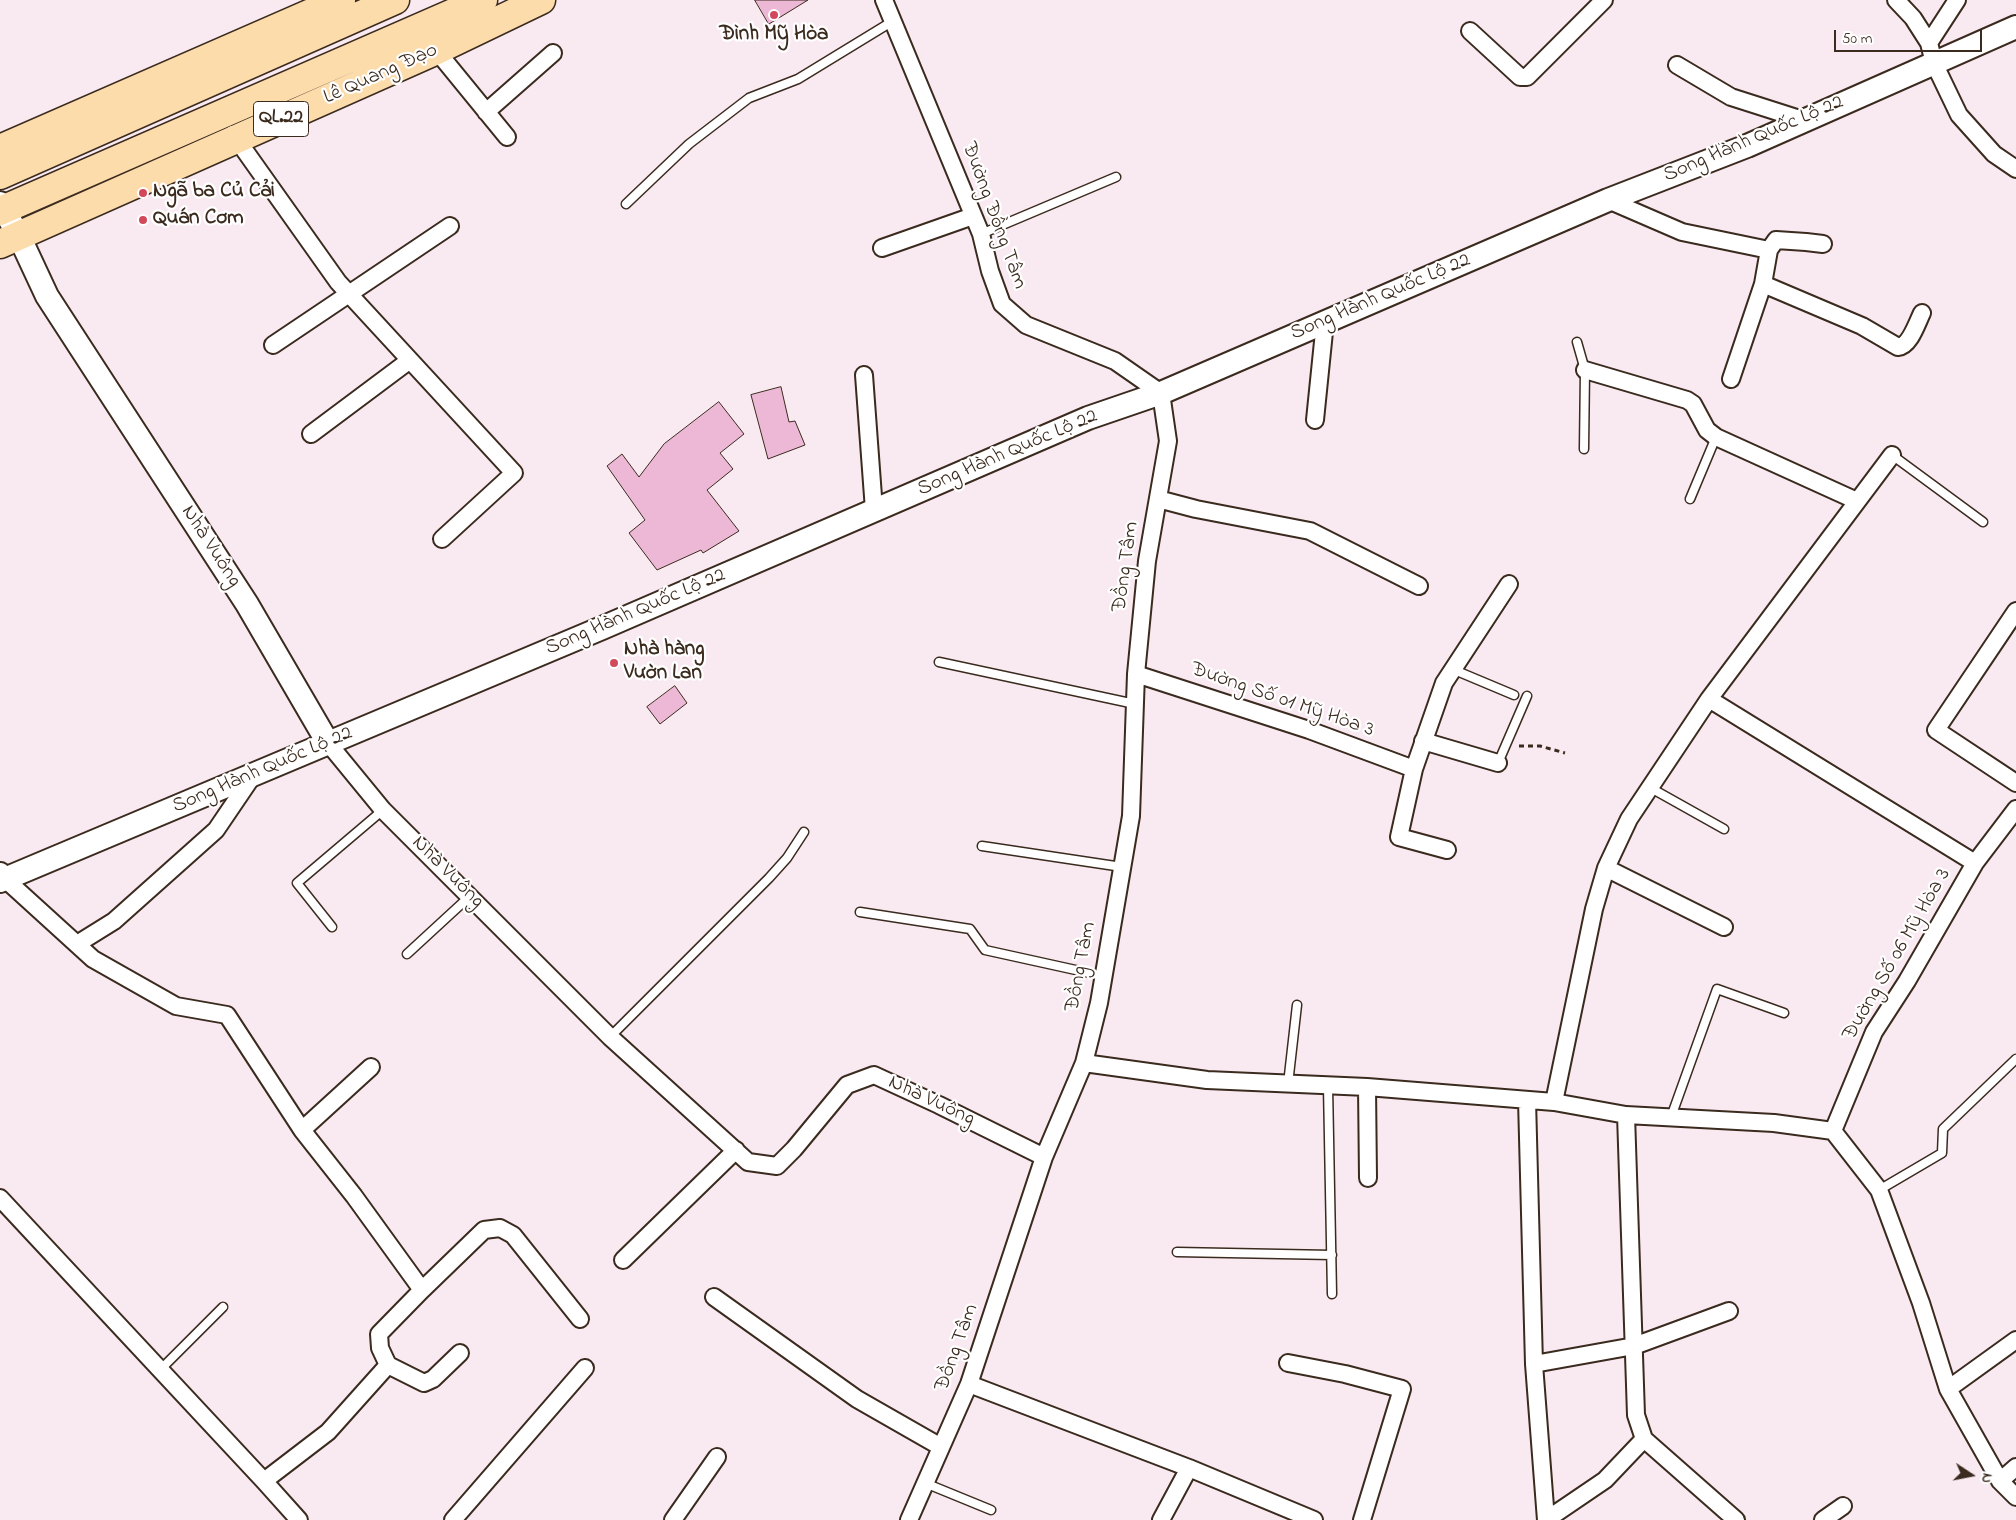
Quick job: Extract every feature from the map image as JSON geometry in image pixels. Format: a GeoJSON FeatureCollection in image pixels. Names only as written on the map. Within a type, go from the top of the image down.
{"type":"FeatureCollection","features":[{"type":"Feature","properties":{"kind":"highway"},"geometry":{"type":"LineString","coordinates":[[0,149],[341,0]]}},
{"type":"Feature","properties":{"kind":"highway"},"geometry":{"type":"LineString","coordinates":[[0,175],[395,0]]}},
{"type":"Feature","properties":{"kind":"highway","name":"Lê Quang Đạo"},"geometry":{"type":"LineString","coordinates":[[2,208],[220,116],[483,0]]}},
{"type":"Feature","properties":{"kind":"highway","name":"Lê Quang Đạo"},"geometry":{"type":"LineString","coordinates":[[10,240],[437,50],[541,0]]}},
{"type":"Feature","properties":{"kind":"street","name":"Đường Đồng Tâm"},"geometry":{"type":"LineString","coordinates":[[884,0],[981,234],[990,271],[1002,304],[1026,325],[1115,361],[1162,393]]}},
{"type":"Feature","properties":{"kind":"street"},"geometry":{"type":"LineString","coordinates":[[1470,31],[1520,77],[1527,77],[1604,0]]}},
{"type":"Feature","properties":{"kind":"street"},"geometry":{"type":"LineString","coordinates":[[1896,0],[1913,18],[1932,53],[1959,115],[1994,154],[2016,169]]}},
{"type":"Feature","properties":{"kind":"street"},"geometry":{"type":"LineString","coordinates":[[1932,53],[1957,0]]}},
{"type":"Feature","properties":{"kind":"street","name":"Song Hành Quốc Lộ 22"},"geometry":{"type":"LineString","coordinates":[[2,876],[254,774],[611,624],[1088,418],[1162,393],[1608,200],[1747,146],[1803,120],[1932,53],[2016,27]]}},
{"type":"Feature","properties":{"kind":"street"},"geometry":{"type":"LineString","coordinates":[[419,28],[507,137]]}},
{"type":"Feature","properties":{"kind":"street"},"geometry":{"type":"LineString","coordinates":[[486,112],[553,53]]}},
{"type":"Feature","properties":{"kind":"street"},"geometry":{"type":"LineString","coordinates":[[1677,65],[1731,97],[1803,120]]}},
{"type":"Feature","properties":{"kind":"street"},"geometry":{"type":"LineString","coordinates":[[220,116],[332,274],[514,473],[442,539]]}},
{"type":"Feature","properties":{"kind":"street"},"geometry":{"type":"LineString","coordinates":[[1608,200],[1682,232],[1769,250]]}},
{"type":"Feature","properties":{"kind":"street","name":"Nhà Vuông"},"geometry":{"type":"LineString","coordinates":[[2,208],[10,240],[247,604],[328,743],[383,810],[610,1037],[748,1162],[777,1166],[794,1149],[847,1085],[874,1076],[939,1105],[1044,1157]]}},
{"type":"Feature","properties":{"kind":"street"},"geometry":{"type":"LineString","coordinates":[[882,248],[973,216]]}},
{"type":"Feature","properties":{"kind":"street"},"geometry":{"type":"LineString","coordinates":[[273,345],[450,226]]}},
{"type":"Feature","properties":{"kind":"street"},"geometry":{"type":"LineString","coordinates":[[1731,379],[1763,284],[1769,250],[1776,240],[1823,244]]}},
{"type":"Feature","properties":{"kind":"street"},"geometry":{"type":"LineString","coordinates":[[1763,284],[1862,326],[1898,347],[1904,346],[1922,313]]}},
{"type":"Feature","properties":{"kind":"street"},"geometry":{"type":"LineString","coordinates":[[1315,420],[1325,322]]}},
{"type":"Feature","properties":{"kind":"street"},"geometry":{"type":"LineString","coordinates":[[312,434],[410,360]]}},
{"type":"Feature","properties":{"kind":"street"},"geometry":{"type":"LineString","coordinates":[[1585,370],[1691,402],[1707,430],[1716,437],[1857,501]]}},
{"type":"Feature","properties":{"kind":"street"},"geometry":{"type":"LineString","coordinates":[[864,375],[874,510]]}},
{"type":"Feature","properties":{"kind":"street","name":"Đồng Tâm"},"geometry":{"type":"LineString","coordinates":[[909,1520],[969,1384],[1044,1157],[1084,1063],[1099,1003],[1131,816],[1136,674],[1147,561],[1168,441],[1162,393]]}},
{"type":"Feature","properties":{"kind":"street"},"geometry":{"type":"LineString","coordinates":[[1554,1102],[1594,909],[1606,868],[1629,818],[1709,699],[1892,455]]}},
{"type":"Feature","properties":{"kind":"street"},"geometry":{"type":"LineString","coordinates":[[1158,499],[1196,509],[1310,532],[1419,586]]}},
{"type":"Feature","properties":{"kind":"street"},"geometry":{"type":"LineString","coordinates":[[1447,850],[1399,836],[1414,769],[1444,683],[1509,584]]}},
{"type":"Feature","properties":{"kind":"street"},"geometry":{"type":"LineString","coordinates":[[2016,611],[1936,730],[2016,783]]}},
{"type":"Feature","properties":{"kind":"street","name":"Đường Số 01 Mỹ Hòa 3"},"geometry":{"type":"LineString","coordinates":[[1136,674],[1309,730],[1414,769]]}},
{"type":"Feature","properties":{"kind":"street"},"geometry":{"type":"LineString","coordinates":[[1709,699],[1975,864]]}},
{"type":"Feature","properties":{"kind":"street"},"geometry":{"type":"LineString","coordinates":[[1423,741],[1498,763]]}},
{"type":"Feature","properties":{"kind":"street"},"geometry":{"type":"LineString","coordinates":[[77,944],[114,921],[216,830],[254,774]]}},
{"type":"Feature","properties":{"kind":"street","name":"Đường Số 06 Mỹ Hòa 3"},"geometry":{"type":"LineString","coordinates":[[1833,1131],[1874,1032],[1907,981],[1975,864],[2015,812]]}},
{"type":"Feature","properties":{"kind":"street"},"geometry":{"type":"LineString","coordinates":[[1606,868],[1724,927]]}},
{"type":"Feature","properties":{"kind":"street"},"geometry":{"type":"LineString","coordinates":[[2,876],[94,959],[176,1006],[227,1014],[302,1130],[422,1290]]}},
{"type":"Feature","properties":{"kind":"street"},"geometry":{"type":"LineString","coordinates":[[1084,1063],[1208,1080],[1367,1087],[1554,1102],[1626,1115],[1774,1123],[1833,1131],[1879,1190],[1921,1302],[1948,1388],[2000,1481],[2016,1497]]}},
{"type":"Feature","properties":{"kind":"street"},"geometry":{"type":"LineString","coordinates":[[302,1130],[372,1067]]}},
{"type":"Feature","properties":{"kind":"street"},"geometry":{"type":"LineString","coordinates":[[1367,1087],[1368,1178]]}},
{"type":"Feature","properties":{"kind":"street"},"geometry":{"type":"LineString","coordinates":[[1527,1100],[1534,1364],[1546,1520],[1606,1480],[1644,1440]]}},
{"type":"Feature","properties":{"kind":"street"},"geometry":{"type":"LineString","coordinates":[[1626,1115],[1636,1415],[1644,1440],[1736,1520]]}},
{"type":"Feature","properties":{"kind":"street"},"geometry":{"type":"LineString","coordinates":[[623,1260],[736,1150]]}},
{"type":"Feature","properties":{"kind":"street"},"geometry":{"type":"LineString","coordinates":[[0,1198],[264,1480],[299,1520]]}},
{"type":"Feature","properties":{"kind":"street"},"geometry":{"type":"LineString","coordinates":[[460,1353],[433,1379],[424,1383],[388,1365],[380,1348],[379,1334],[484,1230],[500,1228],[513,1235],[580,1319]]}},
{"type":"Feature","properties":{"kind":"street"},"geometry":{"type":"LineString","coordinates":[[714,1297],[857,1399],[941,1447]]}},
{"type":"Feature","properties":{"kind":"street"},"geometry":{"type":"LineString","coordinates":[[1534,1364],[1634,1346],[1729,1311]]}},
{"type":"Feature","properties":{"kind":"street"},"geometry":{"type":"LineString","coordinates":[[1948,1388],[2016,1340]]}},
{"type":"Feature","properties":{"kind":"street"},"geometry":{"type":"LineString","coordinates":[[1288,1363],[1345,1374],[1402,1389],[1362,1520]]}},
{"type":"Feature","properties":{"kind":"street"},"geometry":{"type":"LineString","coordinates":[[264,1480],[328,1432],[388,1365]]}},
{"type":"Feature","properties":{"kind":"street"},"geometry":{"type":"LineString","coordinates":[[453,1520],[585,1368]]}},
{"type":"Feature","properties":{"kind":"street"},"geometry":{"type":"LineString","coordinates":[[969,1384],[1189,1468],[1314,1520]]}},
{"type":"Feature","properties":{"kind":"street"},"geometry":{"type":"LineString","coordinates":[[673,1520],[717,1457]]}},
{"type":"Feature","properties":{"kind":"street"},"geometry":{"type":"LineString","coordinates":[[2000,1481],[2016,1467]]}},
{"type":"Feature","properties":{"kind":"street"},"geometry":{"type":"LineString","coordinates":[[1161,1520],[1189,1468]]}},
{"type":"Feature","properties":{"kind":"street"},"geometry":{"type":"LineString","coordinates":[[1823,1520],[1843,1506]]}},
{"type":"Feature","properties":{"kind":"lane"},"geometry":{"type":"LineString","coordinates":[[626,204],[689,144],[749,98],[798,79],[893,21]]}},
{"type":"Feature","properties":{"kind":"lane"},"geometry":{"type":"LineString","coordinates":[[981,234],[1116,176]]}},
{"type":"Feature","properties":{"kind":"lane"},"geometry":{"type":"LineString","coordinates":[[1577,342],[1585,370],[1584,449]]}},
{"type":"Feature","properties":{"kind":"lane"},"geometry":{"type":"LineString","coordinates":[[1690,499],[1716,437]]}},
{"type":"Feature","properties":{"kind":"lane"},"geometry":{"type":"LineString","coordinates":[[1892,455],[1983,522]]}},
{"type":"Feature","properties":{"kind":"lane"},"geometry":{"type":"LineString","coordinates":[[939,662],[1135,704]]}},
{"type":"Feature","properties":{"kind":"lane"},"geometry":{"type":"LineString","coordinates":[[1452,669],[1514,695]]}},
{"type":"Feature","properties":{"kind":"lane"},"geometry":{"type":"LineString","coordinates":[[1498,763],[1527,696]]}},
{"type":"Feature","properties":{"kind":"lane"},"geometry":{"type":"LineString","coordinates":[[1649,787],[1724,829]]}},
{"type":"Feature","properties":{"kind":"lane"},"geometry":{"type":"LineString","coordinates":[[332,927],[297,883],[383,810]]}},
{"type":"Feature","properties":{"kind":"lane"},"geometry":{"type":"LineString","coordinates":[[610,1037],[770,878],[787,858],[804,832]]}},
{"type":"Feature","properties":{"kind":"lane"},"geometry":{"type":"LineString","coordinates":[[982,846],[1122,867]]}},
{"type":"Feature","properties":{"kind":"lane"},"geometry":{"type":"LineString","coordinates":[[407,954],[470,896]]}},
{"type":"Feature","properties":{"kind":"lane"},"geometry":{"type":"LineString","coordinates":[[860,912],[970,929],[985,950],[1103,976]]}},
{"type":"Feature","properties":{"kind":"lane"},"geometry":{"type":"LineString","coordinates":[[1671,1117],[1717,989],[1784,1013]]}},
{"type":"Feature","properties":{"kind":"lane"},"geometry":{"type":"LineString","coordinates":[[1288,1084],[1297,1005]]}},
{"type":"Feature","properties":{"kind":"lane"},"geometry":{"type":"LineString","coordinates":[[1879,1190],[1942,1153],[1943,1129],[2016,1059]]}},
{"type":"Feature","properties":{"kind":"lane"},"geometry":{"type":"LineString","coordinates":[[1328,1086],[1332,1294]]}},
{"type":"Feature","properties":{"kind":"lane"},"geometry":{"type":"LineString","coordinates":[[1177,1252],[1332,1255]]}},
{"type":"Feature","properties":{"kind":"lane"},"geometry":{"type":"LineString","coordinates":[[160,1370],[223,1307]]}},
{"type":"Feature","properties":{"kind":"lane"},"geometry":{"type":"LineString","coordinates":[[925,1483],[991,1510]]}},
{"type":"Feature","properties":{"kind":"path"},"geometry":{"type":"LineString","coordinates":[[1498,763],[1518,746],[1540,746],[1565,753]]}},
{"type":"Feature","properties":{"kind":"building","name":"Đình Mỹ Hòa"},"geometry":{"type":"Polygon","coordinates":[[[755,0],[808,0],[769,24],[755,0]]]}},
{"type":"Feature","properties":{"kind":"building"},"geometry":{"type":"Polygon","coordinates":[[[781,387],[789,422],[795,421],[805,445],[768,459],[751,395],[781,387]]]}},
{"type":"Feature","properties":{"kind":"building"},"geometry":{"type":"Polygon","coordinates":[[[719,402],[744,434],[720,453],[733,469],[707,490],[739,531],[703,553],[701,550],[657,570],[629,533],[645,520],[607,466],[622,454],[639,477],[664,444],[719,402]]]}},
{"type":"Feature","properties":{"kind":"building"},"geometry":{"type":"Polygon","coordinates":[[[675,686],[687,703],[660,724],[647,707],[675,686]]]}},
{"type":"Feature","properties":{"kind":"place","name":"Đình Mỹ Hòa"},"geometry":{"type":"Point","coordinates":[774,15]}},
{"type":"Feature","properties":{"kind":"place","name":"Ngã ba Củ Cải"},"geometry":{"type":"Point","coordinates":[143,193]}},
{"type":"Feature","properties":{"kind":"place","name":"Quán Cơm"},"geometry":{"type":"Point","coordinates":[143,220]}},
{"type":"Feature","properties":{"kind":"place","name":"Nhà hàng Vườn Lan"},"geometry":{"type":"Point","coordinates":[614,663]}}]}
